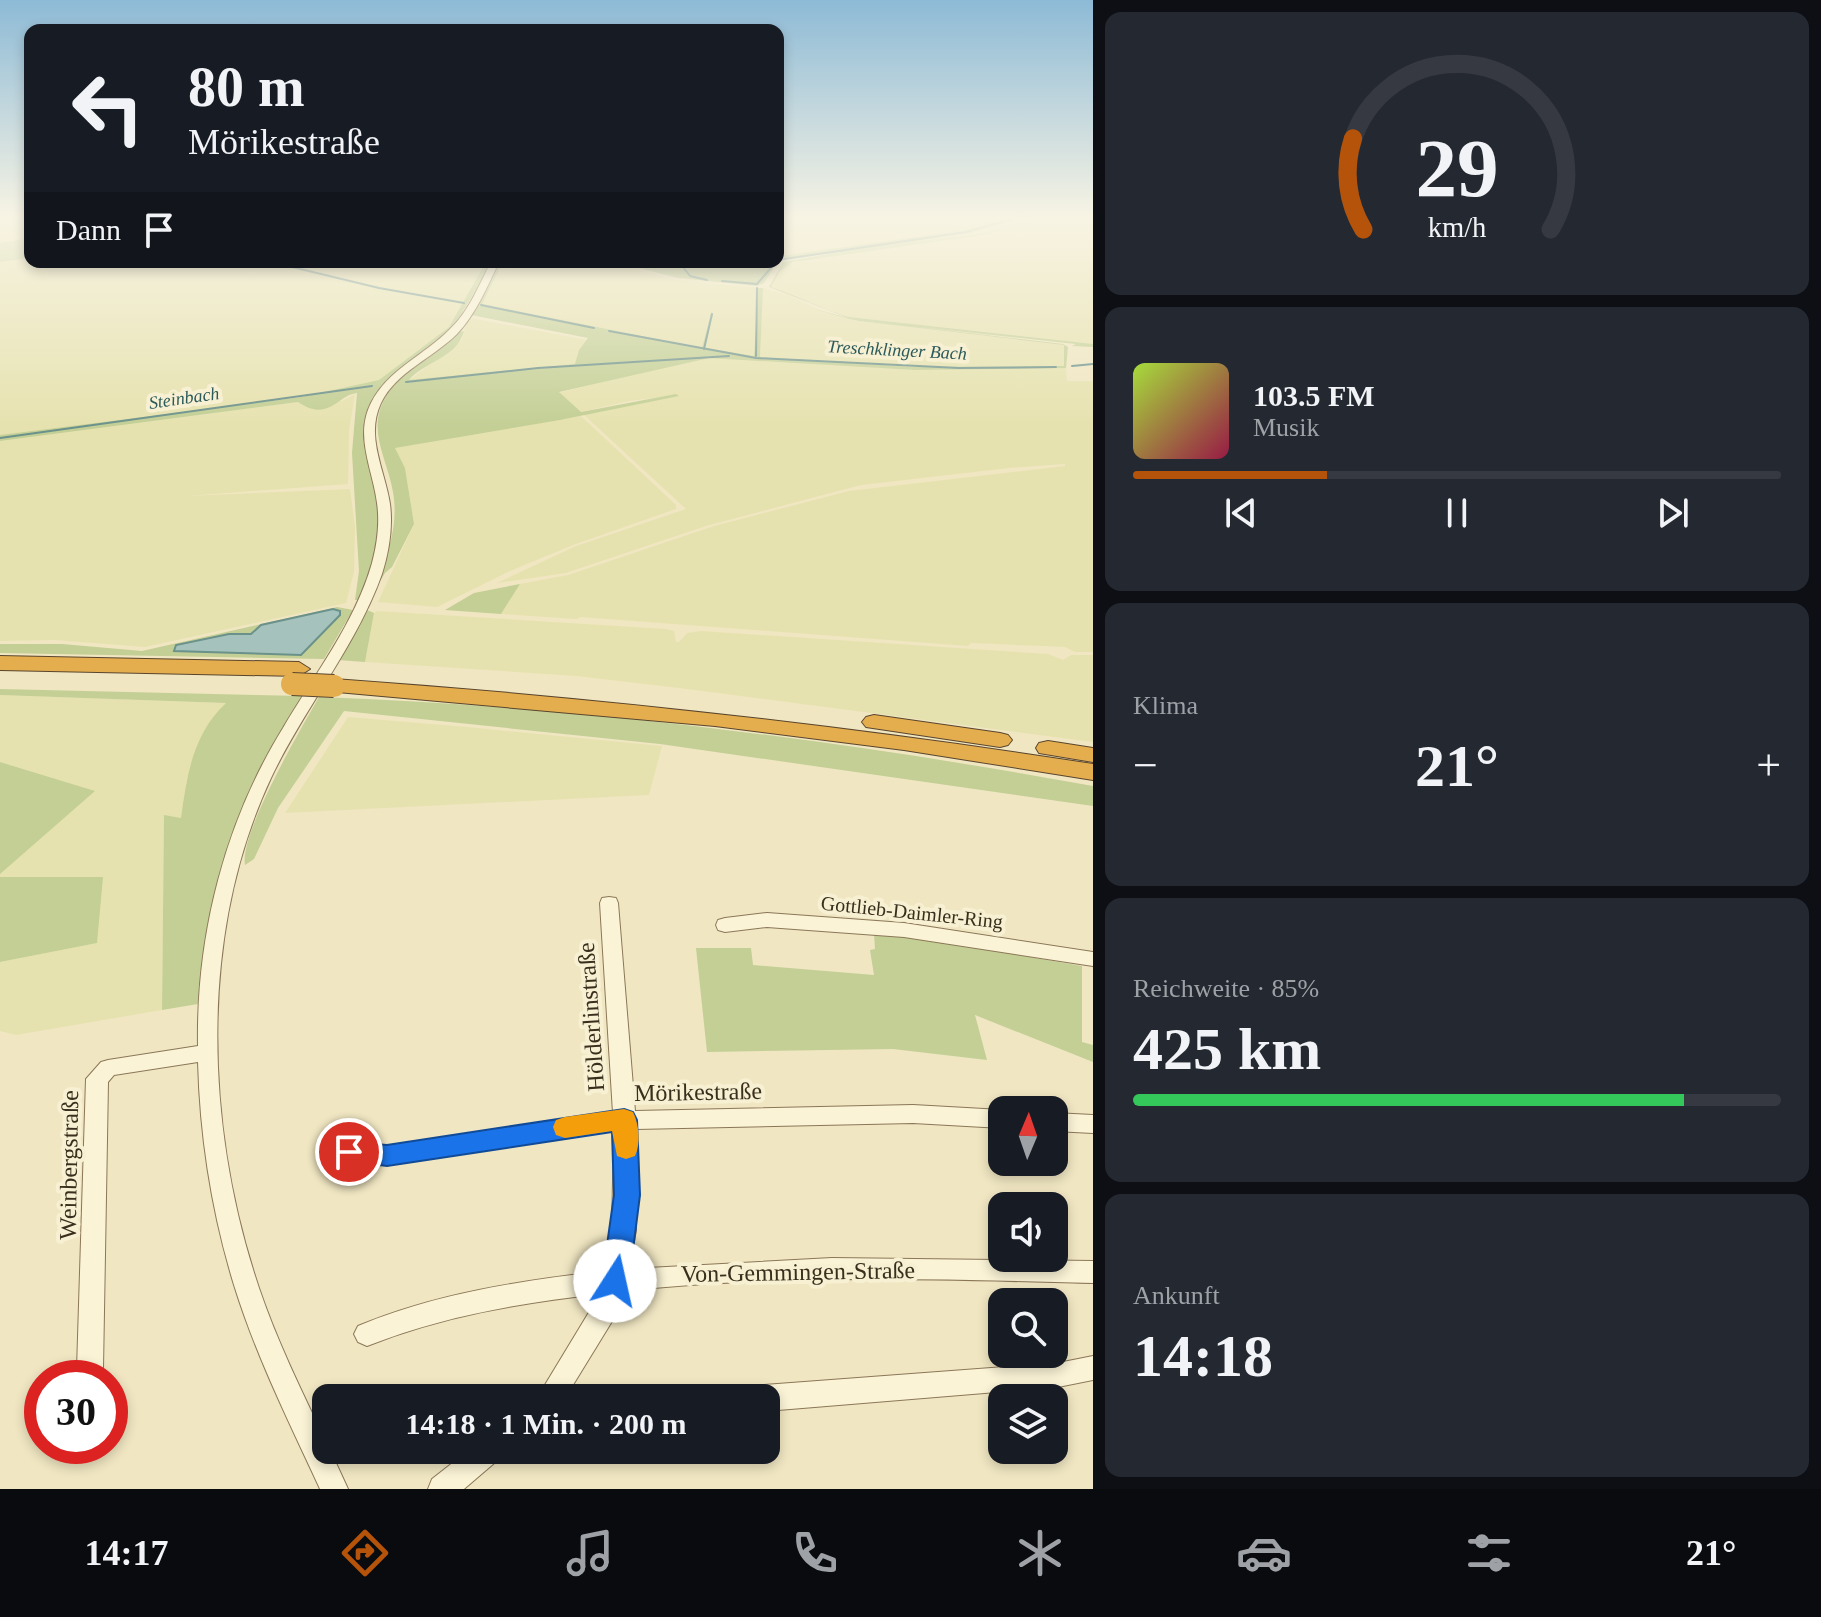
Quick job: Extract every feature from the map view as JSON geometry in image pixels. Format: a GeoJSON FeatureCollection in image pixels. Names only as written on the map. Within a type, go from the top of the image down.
{"type":"FeatureCollection","features":[{"type":"Feature","properties":{"kind":"highway"},"geometry":{"type":"LineString","coordinates":[[0,663],[571,687],[727,703],[1093,755]]}},
{"type":"Feature","properties":{"kind":"highway"},"geometry":{"type":"LineString","coordinates":[[0,677],[296,676]]}},
{"type":"Feature","properties":{"kind":"highway"},"geometry":{"type":"LineString","coordinates":[[337,678],[691,715],[864,737],[1093,772]]}},
{"type":"Feature","properties":{"kind":"street"},"geometry":{"type":"LineString","coordinates":[[334,1489],[262,1330],[239,1260],[221,1188],[209,1052],[212,966],[226,887],[241,830],[257,792],[305,700],[360,607],[378,562],[384,506],[369,444],[374,409],[393,380],[460,325],[480,288]]}},
{"type":"Feature","properties":{"kind":"street","name":"Hölderlinstraße"},"geometry":{"type":"LineString","coordinates":[[559,1384],[602,1315],[615,1281],[627,1195],[609,903]]}},
{"type":"Feature","properties":{"kind":"street","name":"Gottlieb-Daimler-Ring"},"geometry":{"type":"LineString","coordinates":[[725,925],[767,920],[904,930],[1093,959]]}},
{"type":"Feature","properties":{"kind":"street","name":"Weinbergstraße"},"geometry":{"type":"LineString","coordinates":[[90,1360],[97,1079],[108,1068],[209,1052]]}},
{"type":"Feature","properties":{"kind":"street","name":"Mörikestraße"},"geometry":{"type":"LineString","coordinates":[[349,1152],[387,1156],[624,1120],[913,1114],[988,1118]]}},
{"type":"Feature","properties":{"kind":"street"},"geometry":{"type":"LineString","coordinates":[[1068,1123],[1093,1124]]}},
{"type":"Feature","properties":{"kind":"street","name":"Von-Gemmingen-Straße"},"geometry":{"type":"LineString","coordinates":[[367,1334],[401,1318],[465,1301],[708,1272],[958,1268],[1093,1272]]}},
{"type":"Feature","properties":{"kind":"street"},"geometry":{"type":"LineString","coordinates":[[780,1397],[1058,1375],[1093,1368]]}},
{"type":"Feature","properties":{"kind":"street"},"geometry":{"type":"LineString","coordinates":[[442,1489],[473,1464]]}},
{"type":"Feature","properties":{"kind":"shaded area"},"geometry":{"type":"Polygon","coordinates":[[[0,288],[471,288],[449,327],[379,380],[301,397],[0,435],[0,288]]]}},
{"type":"Feature","properties":{"kind":"shaded area"},"geometry":{"type":"Polygon","coordinates":[[[489,288],[758,288],[754,356],[705,349],[713,315],[710,313],[702,348],[481,304],[489,288]]]}},
{"type":"Feature","properties":{"kind":"shaded area"},"geometry":{"type":"Polygon","coordinates":[[[763,288],[787,295],[827,313],[859,321],[1064,345],[1064,366],[914,367],[760,357],[763,288]]]}},
{"type":"Feature","properties":{"kind":"shaded area"},"geometry":{"type":"Polygon","coordinates":[[[775,288],[1093,288],[1093,344],[849,317],[775,288]]]}},
{"type":"Feature","properties":{"kind":"shaded area"},"geometry":{"type":"Polygon","coordinates":[[[471,318],[587,340],[579,351],[576,364],[408,381],[462,340],[466,323],[471,318]]]}},
{"type":"Feature","properties":{"kind":"shaded area"},"geometry":{"type":"Polygon","coordinates":[[[729,357],[915,370],[1066,368],[1067,381],[1093,381],[1093,652],[1075,652],[1065,647],[971,643],[968,646],[580,617],[501,614],[520,584],[568,575],[714,526],[849,491],[1065,466],[1009,468],[861,485],[706,526],[566,573],[497,583],[576,546],[686,509],[584,415],[678,395],[629,401],[580,412],[558,393],[693,360],[729,357]]]}},
{"type":"Feature","properties":{"kind":"shaded area"},"geometry":{"type":"Polygon","coordinates":[[[355,394],[349,430],[348,484],[187,496],[350,489],[355,527],[354,572],[346,603],[145,647],[55,640],[0,641],[0,441],[298,402],[303,405],[342,401],[355,394]]]}},
{"type":"Feature","properties":{"kind":"shaded area"},"geometry":{"type":"Polygon","coordinates":[[[581,416],[676,505],[676,509],[573,545],[510,571],[437,607],[378,602],[414,524],[405,468],[394,448],[581,416]]]}},
{"type":"Feature","properties":{"kind":"shaded area"},"geometry":{"type":"Polygon","coordinates":[[[374,613],[666,629],[674,631],[676,642],[687,633],[701,631],[1048,654],[1063,660],[1071,655],[1093,655],[1093,742],[576,676],[365,662],[374,613]]]}},
{"type":"Feature","properties":{"kind":"shaded area"},"geometry":{"type":"Polygon","coordinates":[[[0,695],[226,703],[187,779],[181,818],[164,816],[162,1010],[16,1035],[0,1031],[0,962],[96,943],[102,877],[0,877],[0,873],[94,791],[0,762],[0,695]]]}},
{"type":"Feature","properties":{"kind":"shaded area"},"geometry":{"type":"Polygon","coordinates":[[[348,717],[662,746],[649,795],[285,813],[348,717]]]}},
{"type":"Feature","properties":{"kind":"green space"},"geometry":{"type":"Polygon","coordinates":[[[471,288],[477,288],[449,334],[405,368],[370,416],[379,494],[377,559],[359,600],[355,600],[359,571],[352,453],[357,393],[325,409],[309,408],[298,402],[0,441],[0,435],[301,397],[379,380],[449,327],[471,288]]]}},
{"type":"Feature","properties":{"kind":"green space"},"geometry":{"type":"Polygon","coordinates":[[[485,288],[490,288],[482,304],[702,348],[711,312],[713,315],[705,348],[754,356],[758,288],[763,288],[760,357],[914,367],[1064,366],[1064,345],[859,321],[837,316],[815,309],[848,318],[773,288],[849,317],[1093,344],[1093,347],[909,326],[1063,344],[1068,347],[1066,368],[915,370],[709,358],[559,392],[581,412],[676,394],[679,396],[395,448],[405,468],[414,524],[392,567],[369,600],[389,548],[394,520],[393,492],[379,442],[378,417],[396,383],[422,359],[464,331],[455,347],[409,380],[575,364],[579,350],[588,338],[471,315],[485,288]]]}},
{"type":"Feature","properties":{"kind":"green space"},"geometry":{"type":"Polygon","coordinates":[[[520,584],[501,614],[445,610],[474,593],[520,584]]]}},
{"type":"Feature","properties":{"kind":"green space"},"geometry":{"type":"Polygon","coordinates":[[[337,607],[353,610],[324,659],[0,653],[0,644],[62,644],[142,651],[337,607]]]}},
{"type":"Feature","properties":{"kind":"green space"},"geometry":{"type":"Polygon","coordinates":[[[367,610],[374,613],[365,662],[338,660],[367,610]]]}},
{"type":"Feature","properties":{"kind":"green space"},"geometry":{"type":"Polygon","coordinates":[[[0,689],[302,696],[264,761],[241,824],[204,1003],[162,1010],[164,815],[181,818],[193,756],[206,728],[226,703],[0,695],[0,689]]]}},
{"type":"Feature","properties":{"kind":"green space"},"geometry":{"type":"Polygon","coordinates":[[[319,697],[513,708],[805,740],[1093,786],[1093,806],[660,744],[344,711],[278,808],[254,859],[245,865],[246,850],[261,806],[319,697]]]}},
{"type":"Feature","properties":{"kind":"green space"},"geometry":{"type":"Polygon","coordinates":[[[0,762],[95,791],[0,874],[0,762]]]}},
{"type":"Feature","properties":{"kind":"green space"},"geometry":{"type":"Polygon","coordinates":[[[0,877],[103,877],[97,943],[0,962],[0,877]]]}},
{"type":"Feature","properties":{"kind":"green space"},"geometry":{"type":"Polygon","coordinates":[[[874,934],[915,937],[1082,966],[1082,1042],[1093,1045],[1093,1062],[975,1015],[987,1060],[893,1049],[707,1052],[696,948],[751,948],[753,965],[874,975],[870,950],[875,949],[874,934]]]}},
{"type":"Feature","properties":{"kind":"water"},"geometry":{"type":"Polygon","coordinates":[[[333,609],[340,611],[340,615],[301,655],[174,651],[176,645],[229,634],[251,634],[261,625],[333,609]]]}},
{"type":"Feature","properties":{"kind":"waterway"},"geometry":{"type":"LineString","coordinates":[[382,288],[464,303]]}},
{"type":"Feature","properties":{"kind":"waterway"},"geometry":{"type":"LineString","coordinates":[[756,356],[757,288]]}},
{"type":"Feature","properties":{"kind":"waterway"},"geometry":{"type":"LineString","coordinates":[[481,305],[594,328]]}},
{"type":"Feature","properties":{"kind":"waterway"},"geometry":{"type":"LineString","coordinates":[[704,348],[712,314]]}},
{"type":"Feature","properties":{"kind":"waterway"},"geometry":{"type":"LineString","coordinates":[[609,331],[704,348]]}},
{"type":"Feature","properties":{"kind":"waterway","name":"Treschklinger Bach"},"geometry":{"type":"LineString","coordinates":[[704,348],[756,358],[959,368],[1056,367]]}},
{"type":"Feature","properties":{"kind":"waterway","name":"Steinbach"},"geometry":{"type":"LineString","coordinates":[[406,382],[538,368],[729,356]]}},
{"type":"Feature","properties":{"kind":"waterway","name":"Treschklinger Bach"},"geometry":{"type":"LineString","coordinates":[[1072,366],[1093,364]]}},
{"type":"Feature","properties":{"kind":"waterway","name":"Steinbach"},"geometry":{"type":"LineString","coordinates":[[0,438],[372,386]]}},
{"type":"Feature","properties":{"kind":"slow traffic"},"geometry":{"type":"LineString","coordinates":[[565,1127],[624,1120],[626,1148]]}},
{"type":"Feature","properties":{"kind":"route"},"geometry":{"type":"LineString","coordinates":[[349,1152],[361,1156],[387,1156],[624,1120],[627,1195],[615,1281]]}}]}
